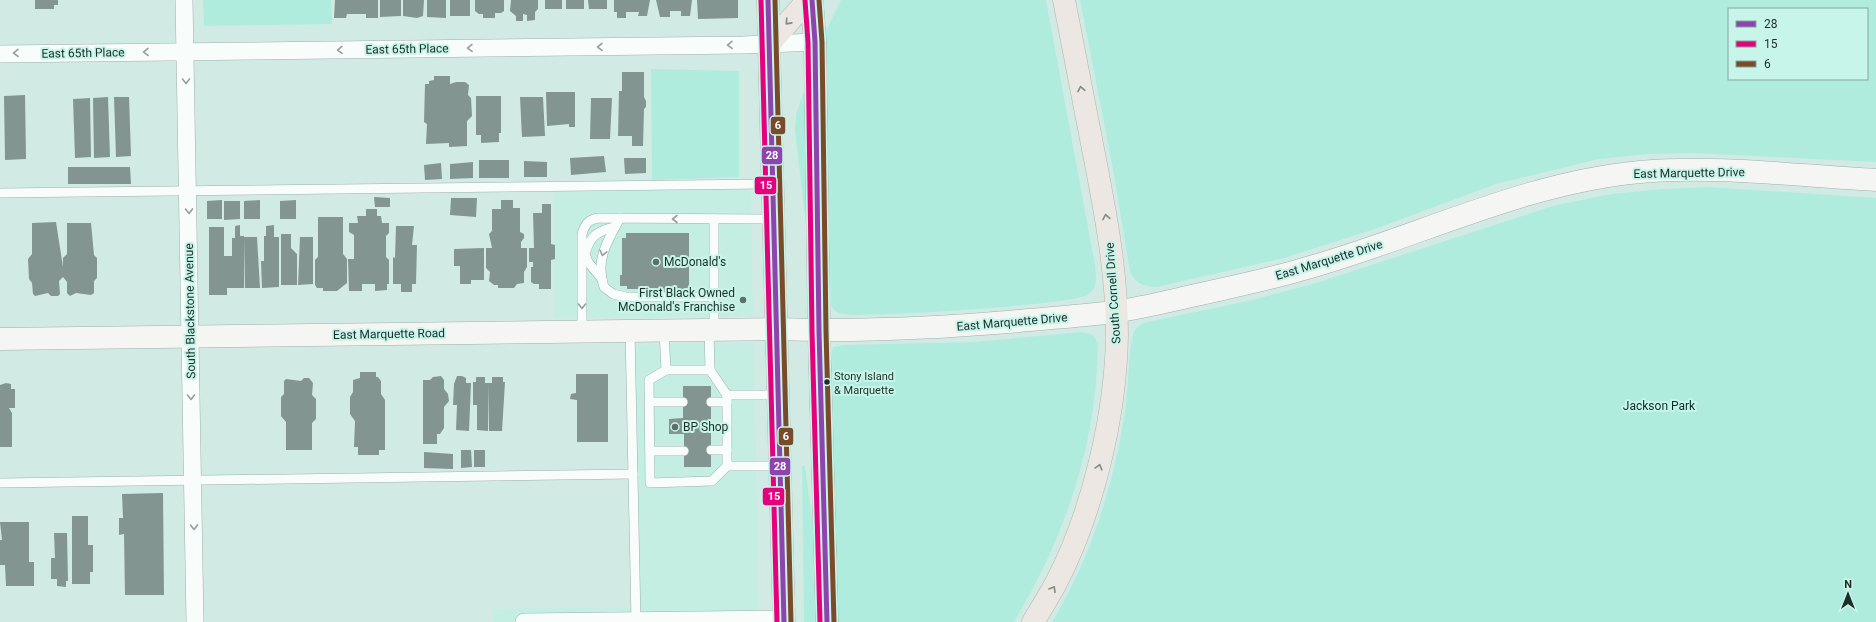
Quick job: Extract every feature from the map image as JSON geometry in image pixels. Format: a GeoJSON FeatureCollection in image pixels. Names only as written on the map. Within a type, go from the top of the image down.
{"type":"FeatureCollection","features":[{"type":"Feature","properties":{"kind":"highway"},"geometry":{"type":"LineString","coordinates":[[784,620],[769,44],[808,0]]}},
{"type":"Feature","properties":{"kind":"highway","name":"South Cornell Drive"},"geometry":{"type":"LineString","coordinates":[[1033,622],[1056,583],[1072,549],[1091,496],[1101,459],[1114,376],[1116,312],[1112,251],[1064,0]]}},
{"type":"Feature","properties":{"kind":"street","name":"South Blackstone Avenue"},"geometry":{"type":"LineString","coordinates":[[184,0],[195,622]]}},
{"type":"Feature","properties":{"kind":"street"},"geometry":{"type":"LineString","coordinates":[[768,0],[769,44]]}},
{"type":"Feature","properties":{"kind":"street"},"geometry":{"type":"LineString","coordinates":[[812,0],[815,42],[819,331],[827,622]]}},
{"type":"Feature","properties":{"kind":"street","name":"East 65th Place"},"geometry":{"type":"LineString","coordinates":[[0,54],[769,44],[815,42]]}},
{"type":"Feature","properties":{"kind":"street","name":"East Marquette Drive"},"geometry":{"type":"LineString","coordinates":[[777,329],[819,331],[945,328],[1116,312],[1300,270],[1356,253],[1504,201],[1547,189],[1593,179],[1640,172],[1754,172],[1876,180]]}},
{"type":"Feature","properties":{"kind":"street","name":"East Marquette Road"},"geometry":{"type":"LineString","coordinates":[[0,339],[777,329]]}},
{"type":"Feature","properties":{"kind":"street"},"geometry":{"type":"LineString","coordinates":[[524,622],[784,620]]}},
{"type":"Feature","properties":{"kind":"lane"},"geometry":{"type":"LineString","coordinates":[[0,193],[773,184]]}},
{"type":"Feature","properties":{"kind":"lane"},"geometry":{"type":"LineString","coordinates":[[582,332],[582,234],[584,226],[590,220],[598,218],[774,219]]}},
{"type":"Feature","properties":{"kind":"lane"},"geometry":{"type":"LineString","coordinates":[[620,218],[603,253],[600,268],[604,287],[613,294],[626,297],[714,297]]}},
{"type":"Feature","properties":{"kind":"lane"},"geometry":{"type":"LineString","coordinates":[[714,219],[714,297],[710,370],[727,399],[727,466]]}},
{"type":"Feature","properties":{"kind":"lane"},"geometry":{"type":"LineString","coordinates":[[602,279],[588,262],[585,254],[593,237],[600,230],[615,227]]}},
{"type":"Feature","properties":{"kind":"lane"},"geometry":{"type":"LineString","coordinates":[[630,331],[636,621]]}},
{"type":"Feature","properties":{"kind":"lane"},"geometry":{"type":"LineString","coordinates":[[664,331],[666,370]]}},
{"type":"Feature","properties":{"kind":"lane"},"geometry":{"type":"LineString","coordinates":[[710,370],[666,370],[649,380],[650,482],[712,481],[727,466],[780,466]]}},
{"type":"Feature","properties":{"kind":"lane"},"geometry":{"type":"LineString","coordinates":[[710,402],[727,399],[779,395]]}},
{"type":"Feature","properties":{"kind":"lane"},"geometry":{"type":"LineString","coordinates":[[650,402],[683,402]]}},
{"type":"Feature","properties":{"kind":"lane"},"geometry":{"type":"LineString","coordinates":[[710,450],[727,450]]}},
{"type":"Feature","properties":{"kind":"lane"},"geometry":{"type":"LineString","coordinates":[[650,451],[684,451]]}},
{"type":"Feature","properties":{"kind":"lane"},"geometry":{"type":"LineString","coordinates":[[0,483],[633,474]]}},
{"type":"Feature","properties":{"kind":"shaded area"},"geometry":{"type":"Polygon","coordinates":[[[751,184],[753,316],[555,318],[554,187],[751,184]]]}},
{"type":"Feature","properties":{"kind":"shaded area"},"geometry":{"type":"Polygon","coordinates":[[[754,342],[759,622],[493,622],[492,609],[635,607],[631,345],[754,342]]]}},
{"type":"Feature","properties":{"kind":"green space"},"geometry":{"type":"Polygon","coordinates":[[[203,0],[331,0],[332,24],[204,26],[203,0]]]}},
{"type":"Feature","properties":{"kind":"green space"},"geometry":{"type":"Polygon","coordinates":[[[841,0],[1046,0],[1095,265],[1096,282],[1091,292],[1087,295],[1073,299],[1046,303],[968,310],[860,315],[843,314],[837,312],[831,306],[825,33],[841,0]]]}},
{"type":"Feature","properties":{"kind":"green space"},"geometry":{"type":"Polygon","coordinates":[[[1080,0],[1876,0],[1876,162],[1692,153],[1648,154],[1599,159],[1496,184],[1375,229],[1284,258],[1157,287],[1140,284],[1134,279],[1130,271],[1113,169],[1080,0]]]}},
{"type":"Feature","properties":{"kind":"green space"},"geometry":{"type":"Polygon","coordinates":[[[651,69],[739,71],[739,177],[652,180],[651,69]]]}},
{"type":"Feature","properties":{"kind":"green space"},"geometry":{"type":"Polygon","coordinates":[[[806,92],[808,225],[806,226],[795,130],[796,115],[803,93],[806,92]]]}},
{"type":"Feature","properties":{"kind":"green space","name":"Jackson Park"},"geometry":{"type":"Polygon","coordinates":[[[1707,187],[1876,198],[1876,622],[1052,622],[1079,571],[1100,517],[1108,490],[1126,405],[1131,344],[1135,330],[1140,325],[1147,322],[1248,301],[1313,284],[1556,205],[1612,194],[1662,189],[1707,187]]]}},
{"type":"Feature","properties":{"kind":"green space"},"geometry":{"type":"Polygon","coordinates":[[[1081,332],[1092,335],[1098,344],[1092,418],[1084,453],[1075,489],[1063,523],[1032,590],[1014,622],[837,622],[832,351],[834,347],[844,345],[974,342],[1081,332]]]}},
{"type":"Feature","properties":{"kind":"green space"},"geometry":{"type":"Polygon","coordinates":[[[802,466],[805,466],[815,539],[817,622],[804,622],[802,466]]]}},
{"type":"Feature","properties":{"kind":"building"},"geometry":{"type":"Polygon","coordinates":[[[35,0],[58,0],[58,5],[54,5],[54,9],[35,9],[35,0]]]}},
{"type":"Feature","properties":{"kind":"building"},"geometry":{"type":"Polygon","coordinates":[[[335,0],[378,0],[378,18],[366,18],[366,14],[347,14],[346,18],[334,18],[335,0]]]}},
{"type":"Feature","properties":{"kind":"building"},"geometry":{"type":"Polygon","coordinates":[[[380,0],[401,0],[401,16],[380,17],[380,0]]]}},
{"type":"Feature","properties":{"kind":"building"},"geometry":{"type":"Polygon","coordinates":[[[403,0],[424,0],[423,16],[417,18],[403,16],[403,0]]]}},
{"type":"Feature","properties":{"kind":"building"},"geometry":{"type":"Polygon","coordinates":[[[427,0],[446,0],[446,18],[427,17],[427,0]]]}},
{"type":"Feature","properties":{"kind":"building"},"geometry":{"type":"Polygon","coordinates":[[[450,0],[470,0],[470,16],[450,16],[450,0]]]}},
{"type":"Feature","properties":{"kind":"building"},"geometry":{"type":"Polygon","coordinates":[[[475,0],[504,0],[504,11],[501,13],[495,13],[495,18],[483,18],[483,14],[479,14],[475,11],[475,0]]]}},
{"type":"Feature","properties":{"kind":"building"},"geometry":{"type":"Polygon","coordinates":[[[511,0],[538,0],[538,9],[535,12],[535,20],[527,21],[527,15],[523,14],[523,21],[516,21],[516,16],[510,11],[511,0]]]}},
{"type":"Feature","properties":{"kind":"building"},"geometry":{"type":"Polygon","coordinates":[[[545,0],[562,0],[562,9],[545,9],[545,0]]]}},
{"type":"Feature","properties":{"kind":"building"},"geometry":{"type":"Polygon","coordinates":[[[566,0],[584,0],[584,9],[566,9],[566,0]]]}},
{"type":"Feature","properties":{"kind":"building"},"geometry":{"type":"Polygon","coordinates":[[[588,0],[607,0],[607,9],[589,9],[588,0]]]}},
{"type":"Feature","properties":{"kind":"building"},"geometry":{"type":"Polygon","coordinates":[[[614,0],[650,0],[647,16],[638,16],[639,12],[626,12],[626,18],[617,18],[617,12],[614,12],[614,0]]]}},
{"type":"Feature","properties":{"kind":"building"},"geometry":{"type":"Polygon","coordinates":[[[656,0],[692,0],[690,16],[681,16],[681,11],[670,11],[670,17],[660,17],[656,0]]]}},
{"type":"Feature","properties":{"kind":"building"},"geometry":{"type":"Polygon","coordinates":[[[697,0],[738,0],[738,18],[698,19],[697,0]]]}},
{"type":"Feature","properties":{"kind":"building"},"geometry":{"type":"Polygon","coordinates":[[[622,72],[644,72],[644,97],[646,107],[644,109],[643,146],[632,146],[632,136],[618,136],[619,91],[622,91],[622,72]]]}},
{"type":"Feature","properties":{"kind":"building"},"geometry":{"type":"Polygon","coordinates":[[[434,76],[450,76],[450,84],[465,82],[469,85],[468,95],[471,98],[472,116],[467,121],[467,146],[449,147],[449,143],[426,144],[427,124],[424,122],[425,84],[429,84],[429,81],[434,80],[434,76]]]}},
{"type":"Feature","properties":{"kind":"building"},"geometry":{"type":"Polygon","coordinates":[[[546,92],[575,92],[575,127],[569,127],[569,124],[547,126],[546,92]]]}},
{"type":"Feature","properties":{"kind":"building"},"geometry":{"type":"Polygon","coordinates":[[[25,95],[26,159],[5,160],[4,96],[25,95]]]}},
{"type":"Feature","properties":{"kind":"building"},"geometry":{"type":"Polygon","coordinates":[[[476,96],[501,96],[501,133],[499,133],[499,142],[481,143],[481,135],[476,135],[476,96]]]}},
{"type":"Feature","properties":{"kind":"building"},"geometry":{"type":"Polygon","coordinates":[[[108,97],[110,157],[94,158],[93,98],[108,97]]]}},
{"type":"Feature","properties":{"kind":"building"},"geometry":{"type":"Polygon","coordinates":[[[114,97],[129,97],[131,156],[116,157],[114,97]]]}},
{"type":"Feature","properties":{"kind":"building"},"geometry":{"type":"Polygon","coordinates":[[[520,97],[543,97],[545,136],[522,137],[520,97]]]}},
{"type":"Feature","properties":{"kind":"building"},"geometry":{"type":"Polygon","coordinates":[[[90,98],[91,157],[75,158],[73,99],[90,98]]]}},
{"type":"Feature","properties":{"kind":"building"},"geometry":{"type":"Polygon","coordinates":[[[591,98],[612,98],[610,139],[590,139],[591,98]]]}},
{"type":"Feature","properties":{"kind":"building"},"geometry":{"type":"Polygon","coordinates":[[[604,156],[606,172],[571,175],[570,158],[604,156]]]}},
{"type":"Feature","properties":{"kind":"building"},"geometry":{"type":"Polygon","coordinates":[[[624,158],[646,158],[646,173],[625,174],[624,158]]]}},
{"type":"Feature","properties":{"kind":"building"},"geometry":{"type":"Polygon","coordinates":[[[479,160],[509,160],[509,178],[479,178],[479,160]]]}},
{"type":"Feature","properties":{"kind":"building"},"geometry":{"type":"Polygon","coordinates":[[[524,161],[547,162],[547,177],[524,177],[524,161]]]}},
{"type":"Feature","properties":{"kind":"building"},"geometry":{"type":"Polygon","coordinates":[[[473,162],[473,178],[450,179],[450,164],[473,162]]]}},
{"type":"Feature","properties":{"kind":"building"},"geometry":{"type":"Polygon","coordinates":[[[441,163],[442,179],[425,180],[424,165],[441,163]]]}},
{"type":"Feature","properties":{"kind":"building"},"geometry":{"type":"Polygon","coordinates":[[[68,167],[130,167],[131,184],[68,184],[68,167]]]}},
{"type":"Feature","properties":{"kind":"building"},"geometry":{"type":"Polygon","coordinates":[[[374,197],[390,198],[390,207],[375,207],[374,197]]]}},
{"type":"Feature","properties":{"kind":"building"},"geometry":{"type":"Polygon","coordinates":[[[451,198],[477,198],[476,217],[450,215],[451,198]]]}},
{"type":"Feature","properties":{"kind":"building"},"geometry":{"type":"Polygon","coordinates":[[[222,200],[222,219],[207,219],[207,201],[222,200]]]}},
{"type":"Feature","properties":{"kind":"building"},"geometry":{"type":"Polygon","coordinates":[[[260,200],[260,219],[244,219],[244,201],[260,200]]]}},
{"type":"Feature","properties":{"kind":"building"},"geometry":{"type":"Polygon","coordinates":[[[296,200],[296,219],[280,219],[280,201],[296,200]]]}},
{"type":"Feature","properties":{"kind":"building"},"geometry":{"type":"Polygon","coordinates":[[[501,200],[513,200],[513,208],[520,208],[520,232],[524,234],[524,238],[521,242],[521,248],[527,248],[527,267],[524,272],[524,283],[517,284],[514,288],[498,288],[498,285],[494,285],[489,281],[490,272],[486,268],[486,248],[492,248],[489,234],[492,231],[492,209],[501,209],[501,200]]]}},
{"type":"Feature","properties":{"kind":"building"},"geometry":{"type":"Polygon","coordinates":[[[224,201],[240,201],[240,219],[224,220],[224,201]]]}},
{"type":"Feature","properties":{"kind":"building"},"geometry":{"type":"Polygon","coordinates":[[[542,204],[551,204],[551,244],[555,245],[555,259],[551,260],[551,289],[539,289],[539,284],[534,284],[531,282],[531,267],[533,267],[533,262],[529,262],[529,248],[534,248],[533,213],[542,213],[542,204]]]}},
{"type":"Feature","properties":{"kind":"building"},"geometry":{"type":"Polygon","coordinates":[[[366,209],[377,209],[377,216],[381,216],[382,223],[389,223],[389,233],[386,236],[386,257],[389,260],[389,284],[387,284],[387,290],[375,291],[375,284],[362,284],[362,291],[349,291],[348,259],[354,259],[354,235],[349,232],[349,223],[358,223],[357,216],[366,216],[366,209]]]}},
{"type":"Feature","properties":{"kind":"building"},"geometry":{"type":"Polygon","coordinates":[[[318,217],[343,217],[343,254],[347,259],[347,283],[337,291],[323,291],[323,288],[317,288],[315,285],[315,260],[318,257],[318,217]]]}},
{"type":"Feature","properties":{"kind":"building"},"geometry":{"type":"Polygon","coordinates":[[[56,222],[63,267],[63,258],[67,254],[67,223],[91,223],[94,255],[97,258],[97,278],[94,281],[94,293],[91,295],[76,293],[70,296],[67,293],[67,282],[63,277],[59,281],[60,294],[58,296],[51,296],[48,293],[35,296],[33,294],[32,283],[29,279],[28,259],[32,254],[32,223],[56,222]]]}},
{"type":"Feature","properties":{"kind":"building"},"geometry":{"type":"Polygon","coordinates":[[[240,225],[240,236],[244,236],[244,288],[227,288],[227,295],[209,295],[209,227],[224,227],[224,256],[232,256],[232,238],[235,238],[235,226],[240,225]]]}},
{"type":"Feature","properties":{"kind":"building"},"geometry":{"type":"Polygon","coordinates":[[[274,225],[274,237],[279,237],[279,287],[262,288],[261,261],[264,261],[264,236],[266,236],[266,226],[274,225]]]}},
{"type":"Feature","properties":{"kind":"building"},"geometry":{"type":"Polygon","coordinates":[[[396,226],[414,226],[412,245],[417,245],[416,284],[412,284],[412,292],[401,292],[401,284],[393,284],[393,257],[395,258],[396,226]]]}},
{"type":"Feature","properties":{"kind":"building","name":"McDonald's"},"geometry":{"type":"Polygon","coordinates":[[[626,233],[689,233],[689,288],[682,289],[682,294],[646,294],[646,289],[627,289],[627,286],[620,286],[620,275],[622,275],[622,238],[626,238],[626,233]]]}},
{"type":"Feature","properties":{"kind":"building"},"geometry":{"type":"Polygon","coordinates":[[[281,234],[291,234],[291,248],[297,254],[297,285],[281,285],[281,234]]]}},
{"type":"Feature","properties":{"kind":"building"},"geometry":{"type":"Polygon","coordinates":[[[244,237],[257,237],[260,288],[245,288],[244,237]]]}},
{"type":"Feature","properties":{"kind":"building"},"geometry":{"type":"Polygon","coordinates":[[[300,237],[313,237],[313,284],[298,285],[300,237]]]}},
{"type":"Feature","properties":{"kind":"building"},"geometry":{"type":"Polygon","coordinates":[[[484,248],[484,280],[471,280],[471,284],[460,284],[460,266],[454,266],[454,249],[484,248]]]}},
{"type":"Feature","properties":{"kind":"building"},"geometry":{"type":"Polygon","coordinates":[[[360,372],[376,372],[376,377],[378,377],[381,381],[381,394],[385,400],[385,450],[379,450],[379,455],[358,455],[358,447],[354,447],[355,421],[350,414],[350,397],[353,392],[353,380],[360,378],[360,372]]]}},
{"type":"Feature","properties":{"kind":"building"},"geometry":{"type":"Polygon","coordinates":[[[576,374],[608,374],[608,442],[577,442],[577,400],[570,399],[571,394],[576,393],[576,374]]]}},
{"type":"Feature","properties":{"kind":"building"},"geometry":{"type":"Polygon","coordinates":[[[441,376],[444,380],[444,389],[448,394],[449,401],[444,407],[444,428],[440,434],[437,434],[437,444],[423,444],[423,380],[430,380],[433,377],[441,376]]]}},
{"type":"Feature","properties":{"kind":"building"},"geometry":{"type":"Polygon","coordinates":[[[457,376],[466,378],[466,383],[471,383],[469,431],[456,430],[457,405],[453,405],[454,384],[457,376]]]}},
{"type":"Feature","properties":{"kind":"building"},"geometry":{"type":"Polygon","coordinates":[[[476,377],[485,377],[485,383],[489,383],[488,431],[477,430],[477,405],[473,405],[473,382],[476,382],[476,377]]]}},
{"type":"Feature","properties":{"kind":"building"},"geometry":{"type":"Polygon","coordinates":[[[492,377],[503,377],[503,382],[505,382],[502,431],[489,431],[489,383],[492,383],[492,377]]]}},
{"type":"Feature","properties":{"kind":"building"},"geometry":{"type":"Polygon","coordinates":[[[304,378],[309,378],[313,383],[312,395],[316,399],[316,419],[312,423],[312,450],[286,450],[286,422],[281,416],[281,397],[284,394],[284,381],[286,379],[301,381],[304,378]]]}},
{"type":"Feature","properties":{"kind":"building"},"geometry":{"type":"Polygon","coordinates":[[[6,383],[11,384],[11,389],[15,389],[15,408],[9,408],[12,413],[12,447],[0,447],[0,385],[6,383]]]}},
{"type":"Feature","properties":{"kind":"building"},"geometry":{"type":"Polygon","coordinates":[[[683,386],[711,386],[711,467],[684,467],[684,434],[669,434],[669,419],[683,418],[683,386]]]}},
{"type":"Feature","properties":{"kind":"building"},"geometry":{"type":"Polygon","coordinates":[[[461,450],[471,450],[472,467],[461,468],[461,450]]]}},
{"type":"Feature","properties":{"kind":"building"},"geometry":{"type":"Polygon","coordinates":[[[474,450],[485,450],[485,467],[474,467],[474,450]]]}},
{"type":"Feature","properties":{"kind":"building"},"geometry":{"type":"Polygon","coordinates":[[[424,452],[453,454],[453,469],[424,468],[424,452]]]}},
{"type":"Feature","properties":{"kind":"building"},"geometry":{"type":"Polygon","coordinates":[[[163,493],[164,595],[125,595],[124,534],[119,535],[119,518],[123,518],[122,494],[163,493]]]}},
{"type":"Feature","properties":{"kind":"building"},"geometry":{"type":"Polygon","coordinates":[[[72,516],[88,516],[88,545],[93,545],[93,572],[90,572],[90,584],[72,584],[72,516]]]}},
{"type":"Feature","properties":{"kind":"building"},"geometry":{"type":"Polygon","coordinates":[[[0,522],[29,522],[29,562],[34,562],[34,586],[6,586],[5,565],[0,565],[0,540],[2,540],[0,522]]]}},
{"type":"Feature","properties":{"kind":"building"},"geometry":{"type":"Polygon","coordinates":[[[54,533],[67,533],[68,581],[66,581],[66,587],[57,586],[57,579],[51,579],[51,558],[55,558],[54,533]]]}},
{"type":"Feature","properties":{"kind":"transit line","name":"15"},"geometry":{"type":"LineString","coordinates":[[761,0],[777,622]]}},
{"type":"Feature","properties":{"kind":"transit line","name":"28"},"geometry":{"type":"LineString","coordinates":[[768,0],[784,622]]}},
{"type":"Feature","properties":{"kind":"transit line","name":"6"},"geometry":{"type":"LineString","coordinates":[[775,0],[791,622]]}},
{"type":"Feature","properties":{"kind":"transit line","name":"15"},"geometry":{"type":"LineString","coordinates":[[805,0],[808,42],[812,331],[820,622]]}},
{"type":"Feature","properties":{"kind":"transit line","name":"28"},"geometry":{"type":"LineString","coordinates":[[812,0],[815,42],[819,331],[827,622]]}},
{"type":"Feature","properties":{"kind":"transit line","name":"6"},"geometry":{"type":"LineString","coordinates":[[819,0],[822,42],[826,331],[834,622]]}},
{"type":"Feature","properties":{"kind":"place","name":"McDonald's"},"geometry":{"type":"Point","coordinates":[656,262]}},
{"type":"Feature","properties":{"kind":"place","name":"First Black Owned McDonald's Franchise"},"geometry":{"type":"Point","coordinates":[743,300]}},
{"type":"Feature","properties":{"kind":"place","name":"Stony Island & Marquette"},"geometry":{"type":"Point","coordinates":[827,382]}},
{"type":"Feature","properties":{"kind":"place","name":"BP Shop"},"geometry":{"type":"Point","coordinates":[675,427]}}]}
